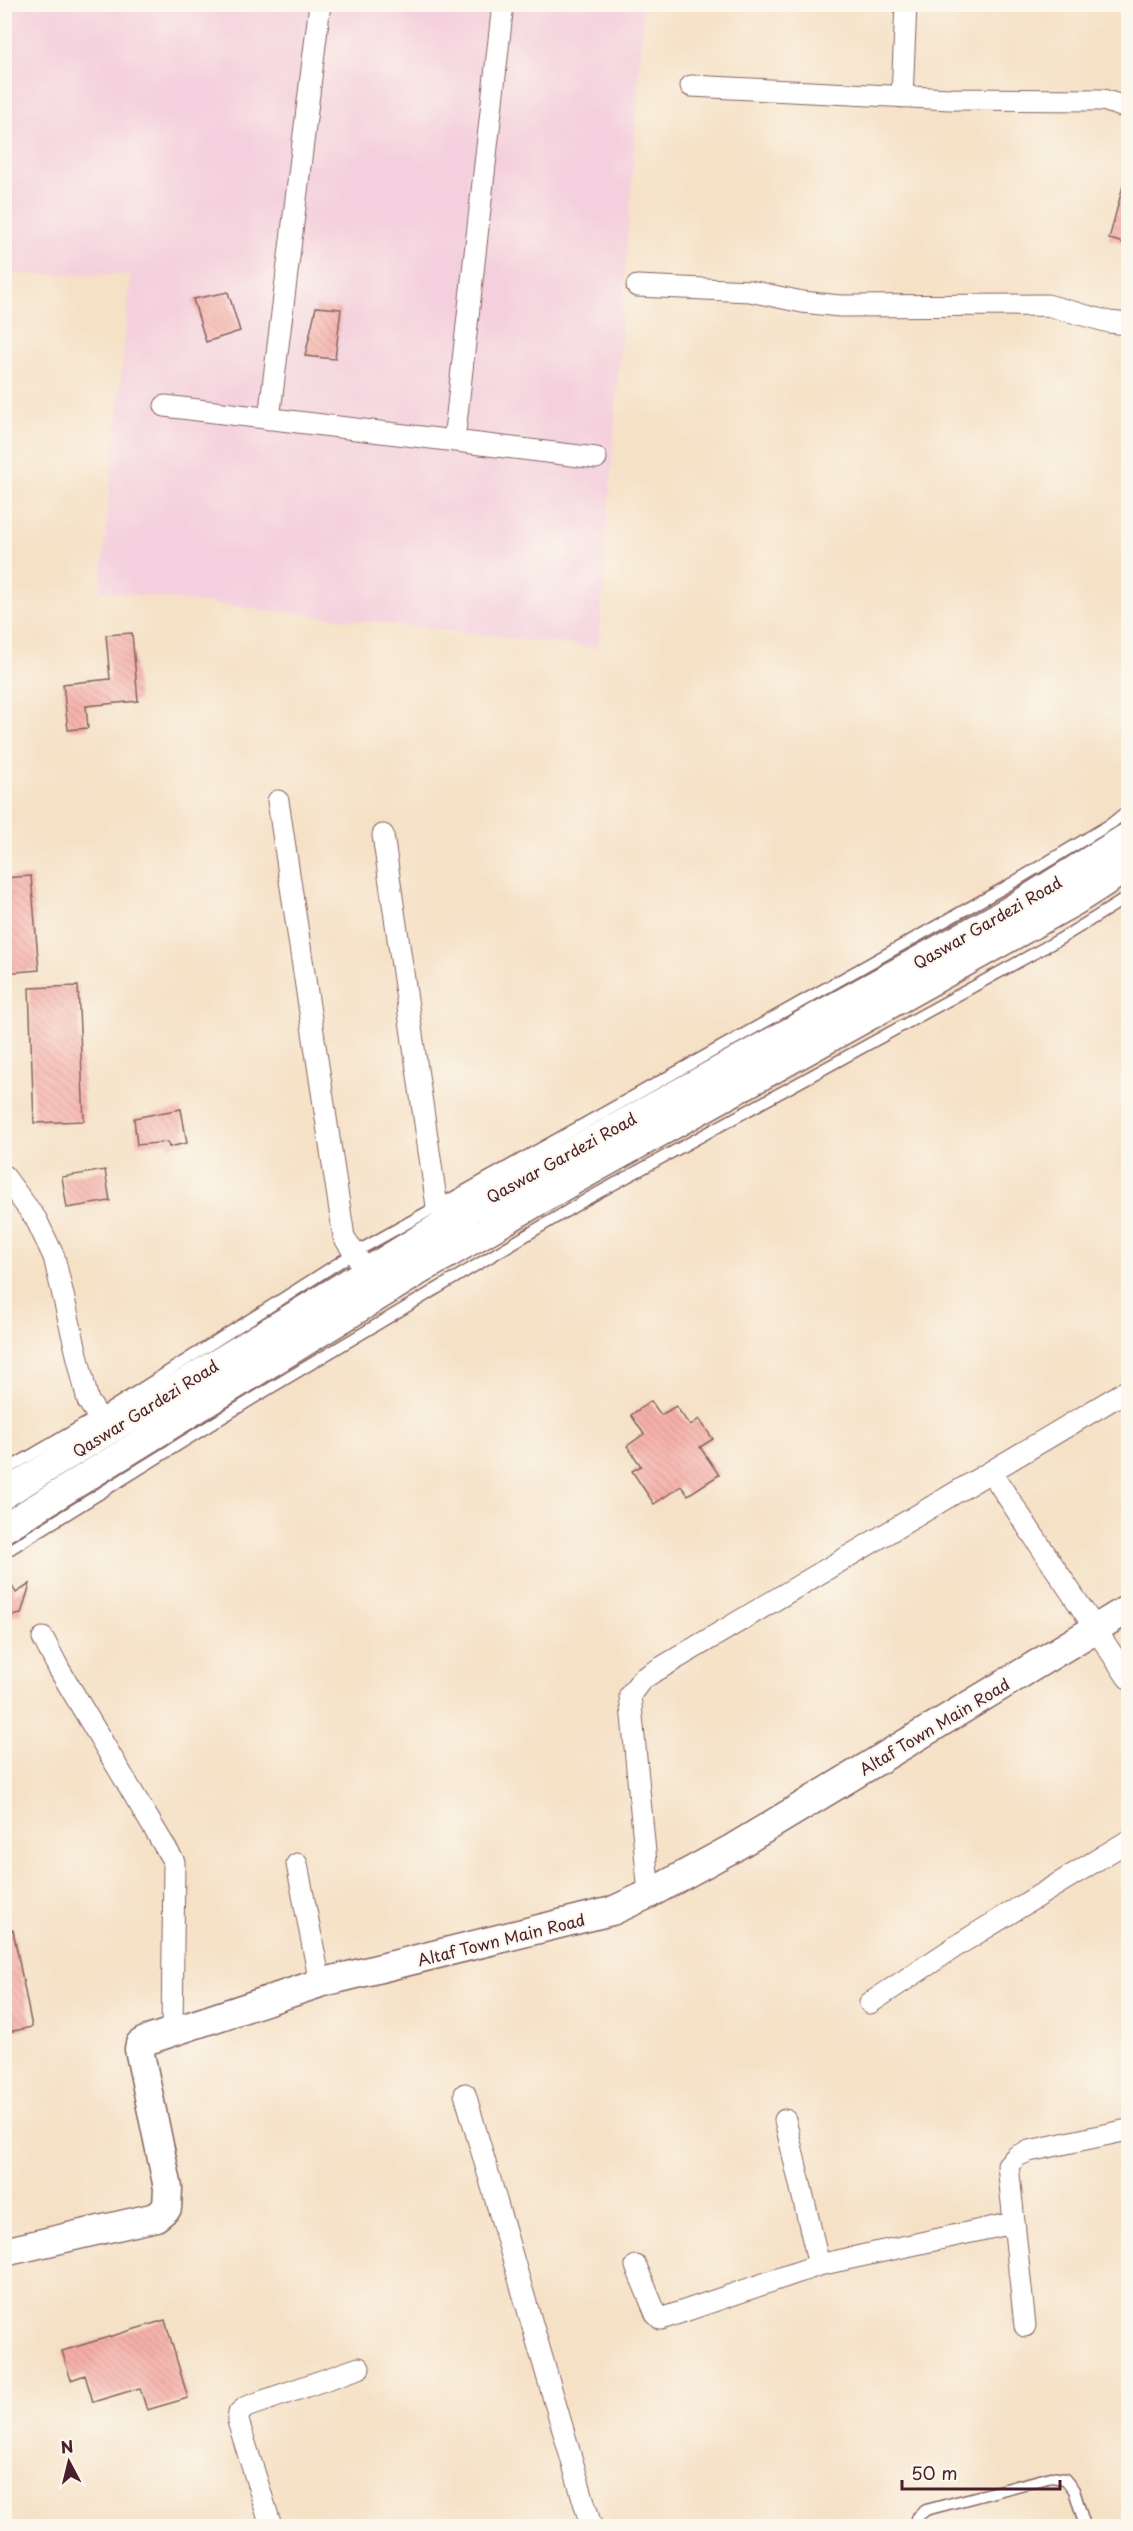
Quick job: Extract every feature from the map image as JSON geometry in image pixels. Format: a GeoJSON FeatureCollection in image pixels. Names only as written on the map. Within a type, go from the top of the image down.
{"type":"FeatureCollection","features":[{"type":"Feature","properties":{"kind":"main road","name":"Qaswar Gardezi Road"},"geometry":{"type":"LineString","coordinates":[[4,1494],[134,1403],[360,1262],[469,1209],[1010,911],[1128,837]]}},
{"type":"Feature","properties":{"kind":"main road"},"geometry":{"type":"LineString","coordinates":[[4,1528],[950,972],[1075,901],[1128,867]]}},
{"type":"Feature","properties":{"kind":"main road","name":"Altaf Town Main Road"},"geometry":{"type":"LineString","coordinates":[[4,2252],[156,2217],[167,2208],[168,2188],[139,2049],[140,2044],[320,1983],[612,1911],[649,1894],[733,1848],[1128,1609]]}},
{"type":"Feature","properties":{"kind":"street"},"geometry":{"type":"LineString","coordinates":[[269,419],[320,4]]}},
{"type":"Feature","properties":{"kind":"street"},"geometry":{"type":"LineString","coordinates":[[454,441],[503,4]]}},
{"type":"Feature","properties":{"kind":"street"},"geometry":{"type":"LineString","coordinates":[[902,97],[906,4]]}},
{"type":"Feature","properties":{"kind":"street"},"geometry":{"type":"LineString","coordinates":[[691,86],[950,99],[1103,100],[1128,108]]}},
{"type":"Feature","properties":{"kind":"street"},"geometry":{"type":"LineString","coordinates":[[637,286],[750,291],[802,302],[840,306],[1047,305],[1109,322],[1128,324]]}},
{"type":"Feature","properties":{"kind":"street"},"geometry":{"type":"LineString","coordinates":[[165,406],[596,458]]}},
{"type":"Feature","properties":{"kind":"street"},"geometry":{"type":"LineString","coordinates":[[278,801],[344,1237],[360,1262]]}},
{"type":"Feature","properties":{"kind":"street"},"geometry":{"type":"LineString","coordinates":[[383,835],[437,1206]]}},
{"type":"Feature","properties":{"kind":"street"},"geometry":{"type":"LineString","coordinates":[[4,1176],[36,1219],[54,1257],[88,1401],[98,1416]]}},
{"type":"Feature","properties":{"kind":"street"},"geometry":{"type":"LineString","coordinates":[[649,1894],[630,1695],[635,1685],[1128,1390]]}},
{"type":"Feature","properties":{"kind":"street"},"geometry":{"type":"LineString","coordinates":[[991,1472],[1128,1677]]}},
{"type":"Feature","properties":{"kind":"street"},"geometry":{"type":"LineString","coordinates":[[43,1638],[59,1669],[174,1862],[172,2032]]}},
{"type":"Feature","properties":{"kind":"street"},"geometry":{"type":"LineString","coordinates":[[870,2003],[961,1943],[1128,1841]]}},
{"type":"Feature","properties":{"kind":"street"},"geometry":{"type":"LineString","coordinates":[[297,1864],[320,1983]]}},
{"type":"Feature","properties":{"kind":"street"},"geometry":{"type":"LineString","coordinates":[[465,2094],[591,2526]]}},
{"type":"Feature","properties":{"kind":"street"},"geometry":{"type":"LineString","coordinates":[[785,2120],[819,2265]]}},
{"type":"Feature","properties":{"kind":"street"},"geometry":{"type":"LineString","coordinates":[[1024,2326],[1008,2165],[1017,2156],[1029,2151],[1128,2130]]}},
{"type":"Feature","properties":{"kind":"street"},"geometry":{"type":"LineString","coordinates":[[636,2266],[656,2314],[661,2319],[819,2265],[1013,2223]]}},
{"type":"Feature","properties":{"kind":"street"},"geometry":{"type":"LineString","coordinates":[[271,2526],[238,2421],[239,2413],[246,2407],[359,2368]]}},
{"type":"Feature","properties":{"kind":"lane"},"geometry":{"type":"LineString","coordinates":[[360,1262],[437,1206],[1002,889],[1112,823],[1128,810]]}},
{"type":"Feature","properties":{"kind":"lane"},"geometry":{"type":"LineString","coordinates":[[580,1190],[1060,939],[1128,897]]}},
{"type":"Feature","properties":{"kind":"lane"},"geometry":{"type":"LineString","coordinates":[[4,1553],[424,1282]]}},
{"type":"Feature","properties":{"kind":"lane"},"geometry":{"type":"LineString","coordinates":[[4,1471],[98,1416],[134,1403]]}},
{"type":"Feature","properties":{"kind":"lane"},"geometry":{"type":"LineString","coordinates":[[916,2526],[916,2518],[926,2510],[1051,2477],[1065,2480],[1074,2490],[1085,2526]]}},
{"type":"Feature","properties":{"kind":"shaded area"},"geometry":{"type":"Polygon","coordinates":[[[5,5],[644,5],[599,648],[100,591],[131,275],[5,274],[5,5]]]}},
{"type":"Feature","properties":{"kind":"building"},"geometry":{"type":"Polygon","coordinates":[[[1123,186],[1128,187],[1128,244],[1109,239],[1123,186]]]}},
{"type":"Feature","properties":{"kind":"building"},"geometry":{"type":"Polygon","coordinates":[[[228,292],[240,331],[206,342],[193,299],[228,292]]]}},
{"type":"Feature","properties":{"kind":"building"},"geometry":{"type":"Polygon","coordinates":[[[316,307],[341,309],[335,359],[305,356],[316,307]]]}},
{"type":"Feature","properties":{"kind":"building"},"geometry":{"type":"Polygon","coordinates":[[[132,633],[138,701],[86,706],[88,728],[68,730],[63,684],[110,679],[106,635],[132,633]]]}},
{"type":"Feature","properties":{"kind":"building"},"geometry":{"type":"Polygon","coordinates":[[[31,876],[39,970],[4,973],[4,878],[31,876]]]}},
{"type":"Feature","properties":{"kind":"building"},"geometry":{"type":"Polygon","coordinates":[[[78,986],[84,1121],[34,1123],[29,988],[78,986]]]}},
{"type":"Feature","properties":{"kind":"building"},"geometry":{"type":"Polygon","coordinates":[[[181,1109],[187,1143],[169,1147],[168,1142],[137,1145],[134,1118],[181,1109]]]}},
{"type":"Feature","properties":{"kind":"building"},"geometry":{"type":"Polygon","coordinates":[[[105,1170],[110,1201],[67,1208],[62,1177],[105,1170]]]}},
{"type":"Feature","properties":{"kind":"building"},"geometry":{"type":"Polygon","coordinates":[[[651,1401],[661,1415],[676,1406],[690,1426],[699,1419],[713,1439],[700,1447],[719,1475],[688,1495],[681,1486],[654,1504],[632,1471],[641,1466],[627,1446],[644,1434],[631,1415],[651,1401]]]}},
{"type":"Feature","properties":{"kind":"building"},"geometry":{"type":"Polygon","coordinates":[[[4,1572],[16,1593],[30,1584],[21,1614],[4,1617],[4,1572]]]}},
{"type":"Feature","properties":{"kind":"building"},"geometry":{"type":"Polygon","coordinates":[[[13,1930],[32,2027],[4,2033],[4,1931],[13,1930]]]}},
{"type":"Feature","properties":{"kind":"building"},"geometry":{"type":"Polygon","coordinates":[[[165,2320],[188,2398],[147,2410],[140,2388],[93,2402],[85,2375],[71,2380],[62,2351],[165,2320]]]}}]}
